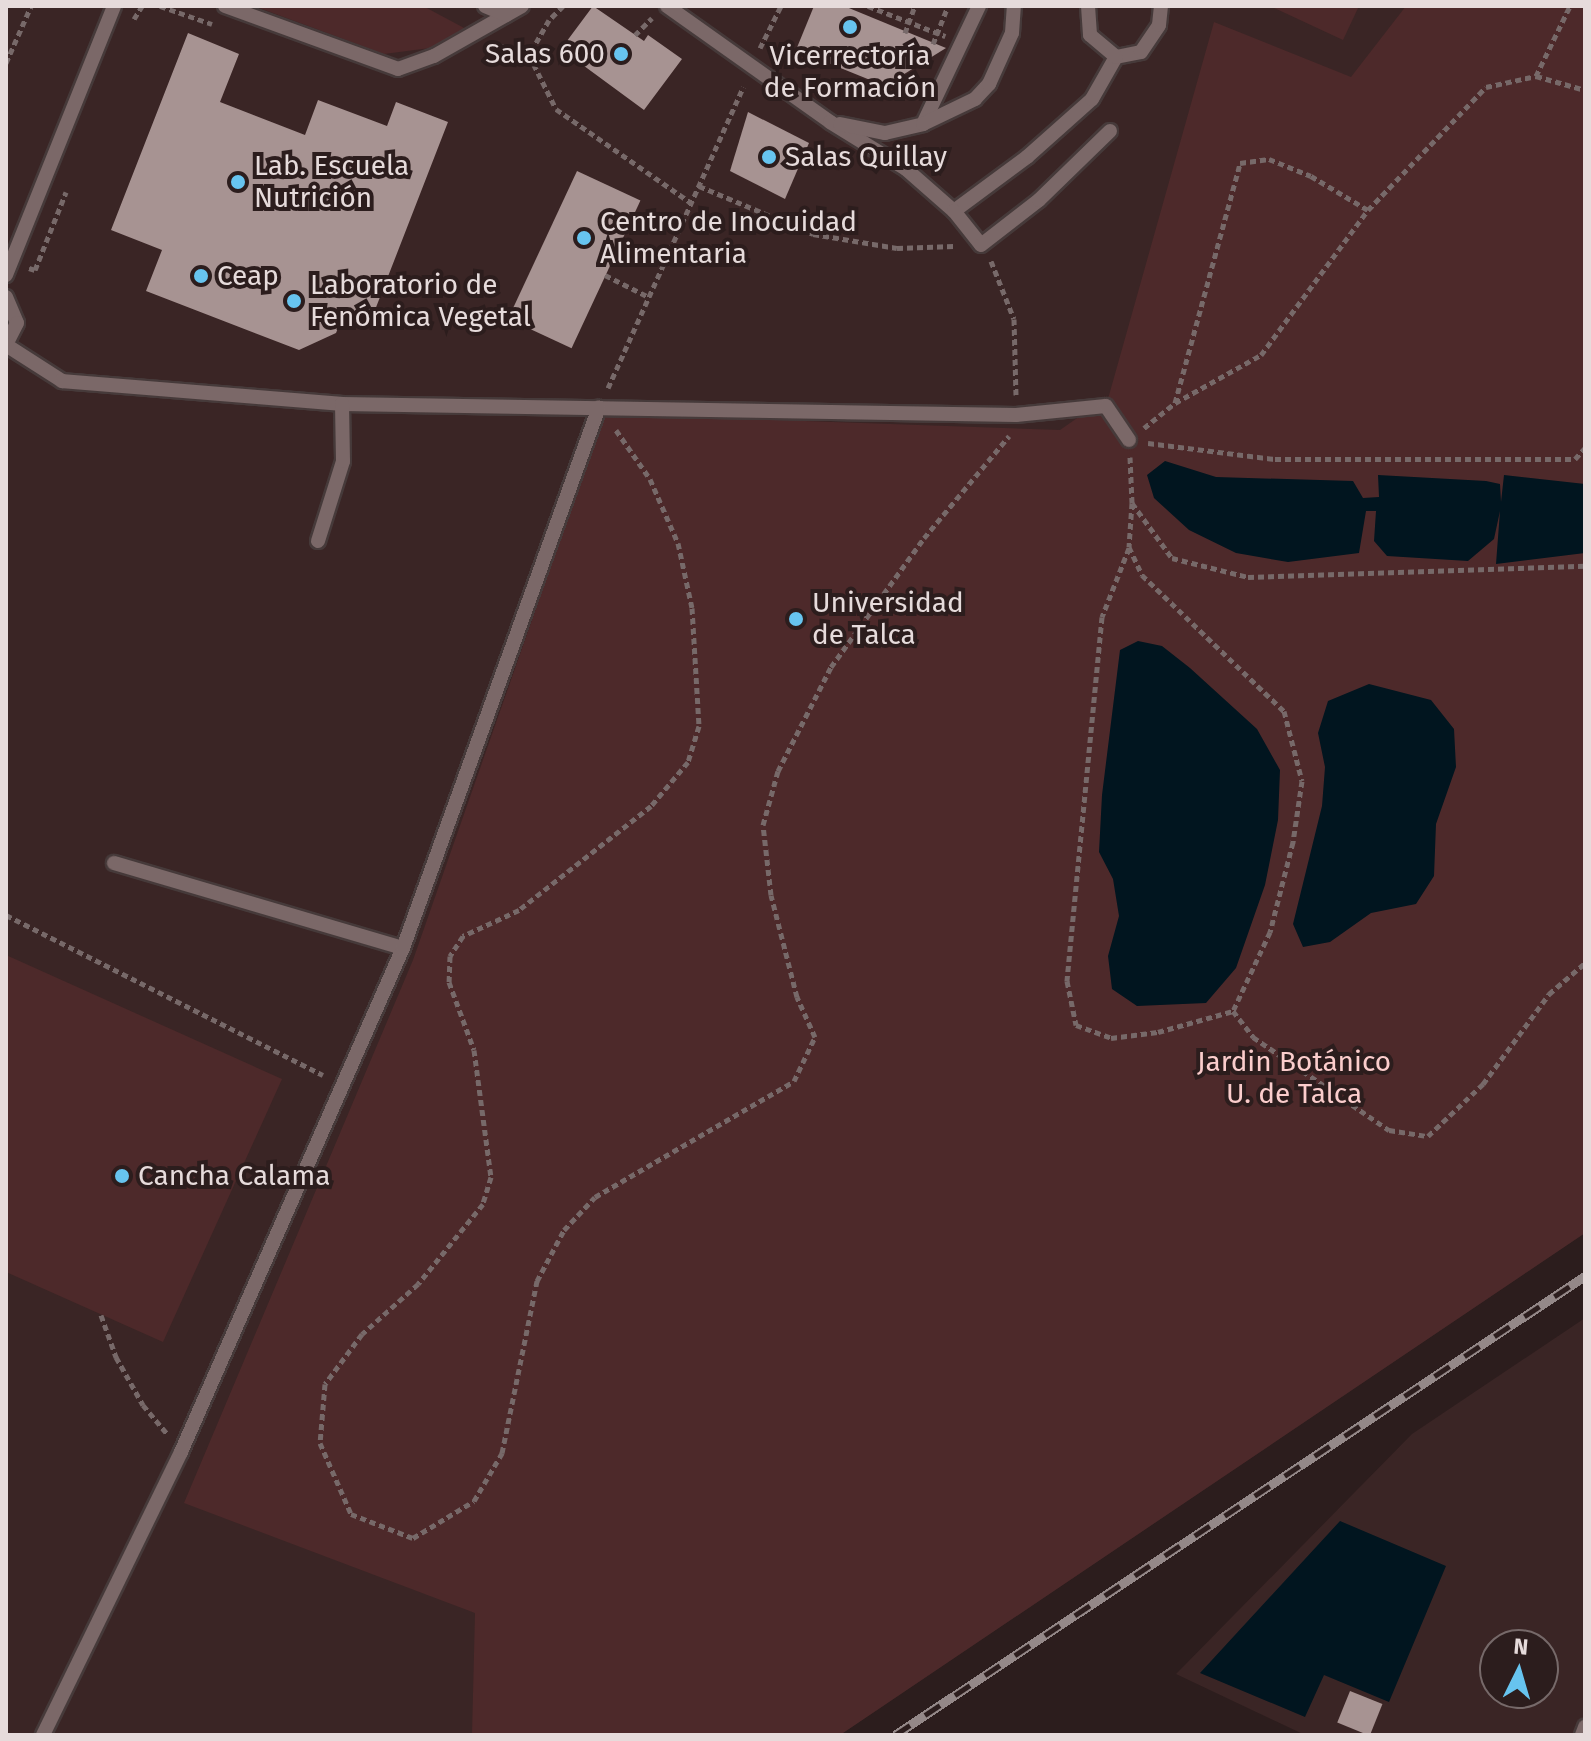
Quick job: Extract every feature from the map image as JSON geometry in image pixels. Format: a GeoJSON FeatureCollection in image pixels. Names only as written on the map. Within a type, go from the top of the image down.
{"type":"FeatureCollection","features":[{"type":"Feature","properties":{"kind":"lane"},"geometry":{"type":"LineString","coordinates":[[6,275],[114,6]]}},
{"type":"Feature","properties":{"kind":"lane"},"geometry":{"type":"LineString","coordinates":[[225,6],[398,69],[434,56],[522,6]]}},
{"type":"Feature","properties":{"kind":"lane"},"geometry":{"type":"LineString","coordinates":[[485,6],[506,15]]}},
{"type":"Feature","properties":{"kind":"lane"},"geometry":{"type":"LineString","coordinates":[[923,124],[979,6]]}},
{"type":"Feature","properties":{"kind":"lane"},"geometry":{"type":"LineString","coordinates":[[830,122],[885,133],[923,124],[975,99],[989,84],[1012,33],[1014,6]]}},
{"type":"Feature","properties":{"kind":"lane"},"geometry":{"type":"LineString","coordinates":[[1088,6],[1090,35],[1116,57]]}},
{"type":"Feature","properties":{"kind":"lane"},"geometry":{"type":"LineString","coordinates":[[954,211],[1027,157],[1092,99],[1116,57],[1141,52],[1159,25],[1161,6]]}},
{"type":"Feature","properties":{"kind":"lane"},"geometry":{"type":"LineString","coordinates":[[661,10],[906,169],[954,211],[981,245],[1039,200],[1110,131]]}},
{"type":"Feature","properties":{"kind":"lane"},"geometry":{"type":"LineString","coordinates":[[6,297],[17,323],[6,345],[62,381],[342,404],[1016,415],[1106,406],[1129,440]]}},
{"type":"Feature","properties":{"kind":"lane"},"geometry":{"type":"LineString","coordinates":[[318,541],[343,461],[342,404]]}},
{"type":"Feature","properties":{"kind":"lane"},"geometry":{"type":"LineString","coordinates":[[43,1735],[181,1452],[403,948],[599,407]]}},
{"type":"Feature","properties":{"kind":"lane"},"geometry":{"type":"LineString","coordinates":[[114,863],[403,948]]}},
{"type":"Feature","properties":{"kind":"lane"},"geometry":{"type":"LineString","coordinates":[[1582,1735],[1585,1727]]}},
{"type":"Feature","properties":{"kind":"path"},"geometry":{"type":"LineString","coordinates":[[6,63],[31,6]]}},
{"type":"Feature","properties":{"kind":"path"},"geometry":{"type":"LineString","coordinates":[[160,6],[170,7]]}},
{"type":"Feature","properties":{"kind":"path"},"geometry":{"type":"LineString","coordinates":[[563,6],[549,20],[529,55],[556,109],[691,203]]}},
{"type":"Feature","properties":{"kind":"path"},"geometry":{"type":"LineString","coordinates":[[699,186],[813,234],[897,248],[981,245],[997,270],[1014,319],[1016,415],[1005,446],[924,538],[831,667],[778,771],[763,825],[771,895],[797,997],[815,1037],[794,1081],[595,1197],[564,1230],[537,1281],[502,1453],[474,1501],[413,1538],[351,1514],[320,1443],[325,1384],[362,1334],[437,1261],[483,1204],[491,1177],[474,1050],[449,982],[450,956],[463,936],[519,910],[651,806],[688,762],[699,726],[692,608],[678,543],[641,464],[599,407],[751,67],[781,6]]}},
{"type":"Feature","properties":{"kind":"path"},"geometry":{"type":"LineString","coordinates":[[868,6],[963,43]]}},
{"type":"Feature","properties":{"kind":"path"},"geometry":{"type":"LineString","coordinates":[[905,33],[915,6]]}},
{"type":"Feature","properties":{"kind":"path"},"geometry":{"type":"LineString","coordinates":[[933,44],[948,6]]}},
{"type":"Feature","properties":{"kind":"path"},"geometry":{"type":"LineString","coordinates":[[1536,76],[1570,6]]}},
{"type":"Feature","properties":{"kind":"path"},"geometry":{"type":"LineString","coordinates":[[635,35],[661,10]]}},
{"type":"Feature","properties":{"kind":"path"},"geometry":{"type":"LineString","coordinates":[[1129,440],[1175,403],[1261,355],[1368,210],[1486,87],[1536,76],[1585,90]]}},
{"type":"Feature","properties":{"kind":"path"},"geometry":{"type":"LineString","coordinates":[[1175,403],[1240,163],[1269,159],[1311,176],[1368,210]]}},
{"type":"Feature","properties":{"kind":"path"},"geometry":{"type":"LineString","coordinates":[[605,275],[649,297]]}},
{"type":"Feature","properties":{"kind":"path"},"geometry":{"type":"LineString","coordinates":[[1129,440],[1275,459],[1585,458]]}},
{"type":"Feature","properties":{"kind":"path"},"geometry":{"type":"LineString","coordinates":[[1129,440],[1132,503],[1129,547],[1102,617],[1067,981],[1076,1025],[1111,1038],[1158,1032],[1233,1011],[1270,932],[1293,842],[1302,781],[1284,711],[1142,575],[1129,547]]}},
{"type":"Feature","properties":{"kind":"path"},"geometry":{"type":"LineString","coordinates":[[1575,459],[1585,448]]}},
{"type":"Feature","properties":{"kind":"path"},"geometry":{"type":"LineString","coordinates":[[1132,503],[1172,558],[1248,577],[1585,566]]}},
{"type":"Feature","properties":{"kind":"path"},"geometry":{"type":"LineString","coordinates":[[6,915],[342,1085]]}},
{"type":"Feature","properties":{"kind":"path"},"geometry":{"type":"LineString","coordinates":[[1233,1011],[1253,1037],[1389,1130],[1428,1136],[1483,1084],[1549,994],[1585,963]]}},
{"type":"Feature","properties":{"kind":"path"},"geometry":{"type":"LineString","coordinates":[[101,1315],[116,1357],[143,1405],[181,1452]]}},
{"type":"Feature","properties":{"kind":"shaded area","name":"Universidad de Talca"},"geometry":{"type":"Polygon","coordinates":[[[6,6],[1585,6],[1585,1233],[840,1735],[6,1735],[6,6]]]}},
{"type":"Feature","properties":{"kind":"shaded area"},"geometry":{"type":"Polygon","coordinates":[[[1585,1318],[1585,1735],[1305,1735],[1176,1674],[1412,1434],[1585,1318]]]}},
{"type":"Feature","properties":{"kind":"green space"},"geometry":{"type":"Polygon","coordinates":[[[254,6],[423,6],[466,29],[430,48],[384,54],[254,6]]]}},
{"type":"Feature","properties":{"kind":"green space"},"geometry":{"type":"Polygon","coordinates":[[[1270,6],[1359,6],[1343,40],[1270,6]]]}},
{"type":"Feature","properties":{"kind":"green space","name":"Jardin Botánico U. de Talca"},"geometry":{"type":"Polygon","coordinates":[[[1406,6],[1585,6],[1585,1233],[840,1735],[472,1735],[475,1613],[184,1503],[413,960],[604,414],[1060,430],[1093,407],[1106,406],[1214,22],[1351,77],[1406,6]]]}},
{"type":"Feature","properties":{"kind":"green space","name":"Cancha Calama"},"geometry":{"type":"Polygon","coordinates":[[[6,955],[282,1079],[163,1342],[6,1272],[6,955]]]}},
{"type":"Feature","properties":{"kind":"water"},"geometry":{"type":"Polygon","coordinates":[[[1165,461],[1216,477],[1353,481],[1363,498],[1379,497],[1378,475],[1500,484],[1501,502],[1504,475],[1585,484],[1585,553],[1496,564],[1500,511],[1494,539],[1468,561],[1387,556],[1374,541],[1376,511],[1366,511],[1359,553],[1288,562],[1236,553],[1189,530],[1154,498],[1147,475],[1165,461]]]}},
{"type":"Feature","properties":{"kind":"water"},"geometry":{"type":"Polygon","coordinates":[[[1138,641],[1162,646],[1190,668],[1257,729],[1280,770],[1278,820],[1265,885],[1236,968],[1206,1003],[1137,1006],[1112,989],[1108,956],[1119,916],[1113,879],[1099,852],[1102,795],[1120,650],[1138,641]]]}},
{"type":"Feature","properties":{"kind":"water"},"geometry":{"type":"Polygon","coordinates":[[[1369,684],[1431,700],[1454,729],[1456,767],[1436,824],[1434,876],[1416,904],[1371,913],[1330,942],[1303,947],[1293,924],[1322,806],[1325,767],[1318,733],[1328,701],[1369,684]]]}},
{"type":"Feature","properties":{"kind":"water"},"geometry":{"type":"Polygon","coordinates":[[[1340,1521],[1446,1566],[1389,1702],[1324,1675],[1305,1717],[1200,1673],[1340,1521]]]}},
{"type":"Feature","properties":{"kind":"building","name":"Salas 600"},"geometry":{"type":"Polygon","coordinates":[[[593,6],[644,41],[648,35],[682,59],[644,110],[561,49],[593,6]]]}},
{"type":"Feature","properties":{"kind":"building","name":"Vicerrectoría de Formación"},"geometry":{"type":"Polygon","coordinates":[[[814,6],[844,6],[946,48],[885,86],[796,50],[814,6]]]}},
{"type":"Feature","properties":{"kind":"building"},"geometry":{"type":"Polygon","coordinates":[[[188,33],[239,54],[220,102],[305,135],[318,100],[387,126],[396,102],[448,122],[368,328],[342,318],[336,333],[299,350],[146,291],[162,250],[111,230],[188,33]]]}},
{"type":"Feature","properties":{"kind":"building","name":"Salas Quillay"},"geometry":{"type":"Polygon","coordinates":[[[748,112],[809,143],[785,199],[730,171],[748,112]]]}},
{"type":"Feature","properties":{"kind":"building","name":"Centro de Inocuidad Alimentaria"},"geometry":{"type":"Polygon","coordinates":[[[577,171],[640,201],[572,348],[508,319],[577,171]]]}},
{"type":"Feature","properties":{"kind":"building"},"geometry":{"type":"Polygon","coordinates":[[[1350,1691],[1382,1704],[1370,1735],[1337,1723],[1350,1691]]]}},
{"type":"Feature","properties":{"kind":"railway"},"geometry":{"type":"LineString","coordinates":[[895,1735],[1585,1276]]}},
{"type":"Feature","properties":{"kind":"place","name":"Vicerrectoría de Formación"},"geometry":{"type":"Point","coordinates":[850,27]}},
{"type":"Feature","properties":{"kind":"place","name":"Salas 600"},"geometry":{"type":"Point","coordinates":[621,54]}},
{"type":"Feature","properties":{"kind":"place","name":"Salas Quillay"},"geometry":{"type":"Point","coordinates":[769,157]}},
{"type":"Feature","properties":{"kind":"place","name":"Lab. Escuela Nutrición"},"geometry":{"type":"Point","coordinates":[238,182]}},
{"type":"Feature","properties":{"kind":"place","name":"Centro de Inocuidad Alimentaria"},"geometry":{"type":"Point","coordinates":[584,238]}},
{"type":"Feature","properties":{"kind":"place","name":"Ceap"},"geometry":{"type":"Point","coordinates":[201,276]}},
{"type":"Feature","properties":{"kind":"place","name":"Laboratorio de Fenómica Vegetal"},"geometry":{"type":"Point","coordinates":[294,301]}},
{"type":"Feature","properties":{"kind":"place","name":"Universidad de Talca"},"geometry":{"type":"Point","coordinates":[796,619]}},
{"type":"Feature","properties":{"kind":"place","name":"Cancha Calama"},"geometry":{"type":"Point","coordinates":[122,1176]}}]}
